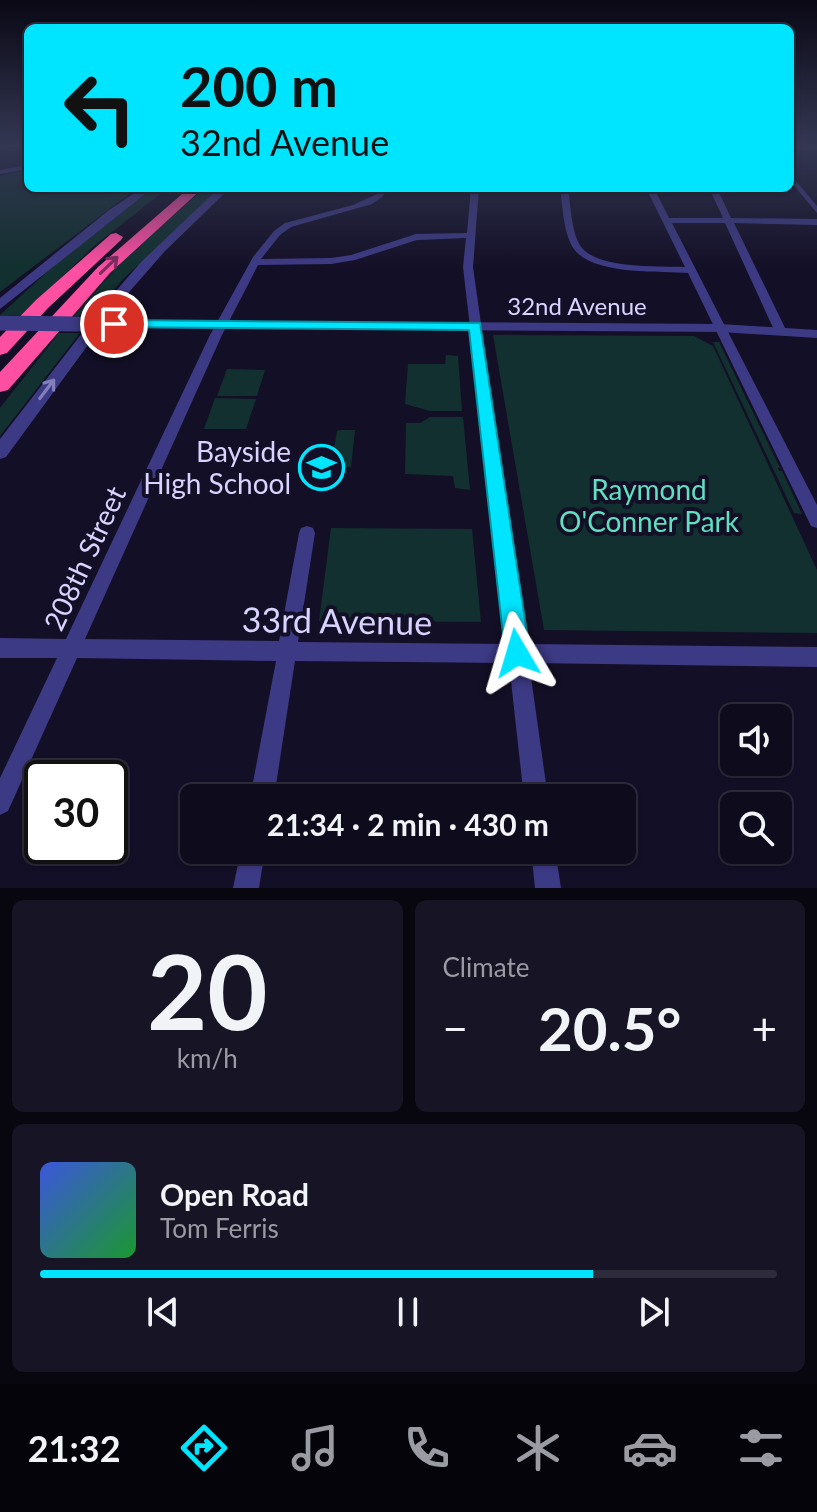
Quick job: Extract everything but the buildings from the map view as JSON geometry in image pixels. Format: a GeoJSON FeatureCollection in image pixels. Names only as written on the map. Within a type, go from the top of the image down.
{"type":"FeatureCollection","features":[{"type":"Feature","properties":{"kind":"highway"},"geometry":{"type":"LineString","coordinates":[[0,349],[81,267],[172,192]]}},
{"type":"Feature","properties":{"kind":"highway"},"geometry":{"type":"LineString","coordinates":[[0,385],[104,270],[192,192]]}},
{"type":"Feature","properties":{"kind":"street"},"geometry":{"type":"LineString","coordinates":[[798,186],[817,211]]}},
{"type":"Feature","properties":{"kind":"street"},"geometry":{"type":"LineString","coordinates":[[0,305],[113,212],[142,192]]}},
{"type":"Feature","properties":{"kind":"street"},"geometry":{"type":"LineString","coordinates":[[114,324],[102,315],[123,289],[221,192]]}},
{"type":"Feature","properties":{"kind":"street","name":"208th Street"},"geometry":{"type":"LineString","coordinates":[[0,803],[222,325],[256,262],[278,232],[288,225],[367,203],[384,192]]}},
{"type":"Feature","properties":{"kind":"street"},"geometry":{"type":"LineString","coordinates":[[475,192],[468,267],[534,784]]}},
{"type":"Feature","properties":{"kind":"street"},"geometry":{"type":"LineString","coordinates":[[565,192],[577,248],[585,256],[616,264],[690,270]]}},
{"type":"Feature","properties":{"kind":"street"},"geometry":{"type":"LineString","coordinates":[[652,192],[817,521]]}},
{"type":"Feature","properties":{"kind":"street"},"geometry":{"type":"LineString","coordinates":[[715,192],[781,332]]}},
{"type":"Feature","properties":{"kind":"street"},"geometry":{"type":"LineString","coordinates":[[665,220],[817,222]]}},
{"type":"Feature","properties":{"kind":"street"},"geometry":{"type":"LineString","coordinates":[[256,262],[331,261],[352,258],[416,237],[471,235]]}},
{"type":"Feature","properties":{"kind":"street","name":"32nd Avenue"},"geometry":{"type":"LineString","coordinates":[[0,323],[720,328],[817,334]]}},
{"type":"Feature","properties":{"kind":"street"},"geometry":{"type":"LineString","coordinates":[[0,452],[91,331],[114,324]]}},
{"type":"Feature","properties":{"kind":"street"},"geometry":{"type":"LineString","coordinates":[[265,784],[307,533]]}},
{"type":"Feature","properties":{"kind":"street","name":"33rd Avenue"},"geometry":{"type":"LineString","coordinates":[[0,648],[817,657]]}},
{"type":"Feature","properties":{"kind":"street"},"geometry":{"type":"LineString","coordinates":[[246,888],[250,864]]}},
{"type":"Feature","properties":{"kind":"street"},"geometry":{"type":"LineString","coordinates":[[545,864],[548,888]]}},
{"type":"Feature","properties":{"kind":"green space"},"geometry":{"type":"Polygon","coordinates":[[[0,186],[24,186],[24,192],[132,192],[0,292],[0,186]]]}},
{"type":"Feature","properties":{"kind":"green space"},"geometry":{"type":"Polygon","coordinates":[[[149,192],[163,192],[94,246],[23,315],[0,315],[59,261],[149,192]]]}},
{"type":"Feature","properties":{"kind":"green space"},"geometry":{"type":"Polygon","coordinates":[[[200,192],[217,192],[123,279],[93,315],[74,316],[126,257],[200,192]]]}},
{"type":"Feature","properties":{"kind":"green space"},"geometry":{"type":"Polygon","coordinates":[[[59,333],[80,333],[0,436],[0,408],[59,333]]]}},
{"type":"Feature","properties":{"kind":"green space","name":"Raymond O'Conner Park"},"geometry":{"type":"Polygon","coordinates":[[[493,335],[694,336],[713,346],[817,570],[817,633],[544,630],[493,335]]]}},
{"type":"Feature","properties":{"kind":"green space"},"geometry":{"type":"Polygon","coordinates":[[[713,342],[719,342],[802,514],[794,513],[713,342]]]}},
{"type":"Feature","properties":{"kind":"green space"},"geometry":{"type":"Polygon","coordinates":[[[446,355],[458,356],[462,411],[430,411],[405,404],[408,364],[445,364],[446,355]]]}},
{"type":"Feature","properties":{"kind":"green space"},"geometry":{"type":"Polygon","coordinates":[[[227,369],[265,370],[257,396],[217,396],[227,369]]]}},
{"type":"Feature","properties":{"kind":"green space"},"geometry":{"type":"Polygon","coordinates":[[[215,398],[256,399],[246,429],[204,429],[215,398]]]}},
{"type":"Feature","properties":{"kind":"green space"},"geometry":{"type":"Polygon","coordinates":[[[430,417],[463,417],[470,490],[455,488],[453,476],[405,474],[406,423],[420,423],[430,417]]]}},
{"type":"Feature","properties":{"kind":"green space"},"geometry":{"type":"Polygon","coordinates":[[[355,430],[351,467],[331,467],[337,431],[355,430]]]}},
{"type":"Feature","properties":{"kind":"green space"},"geometry":{"type":"Polygon","coordinates":[[[331,528],[472,529],[481,622],[319,621],[331,528]]]}},
{"type":"Feature","properties":{"kind":"place","name":"Bayside High School"},"geometry":{"type":"Point","coordinates":[322,467]}},
{"type":"Feature","properties":{"kind":"route"},"geometry":{"type":"LineString","coordinates":[[114,324],[475,326],[517,653]]}}]}
